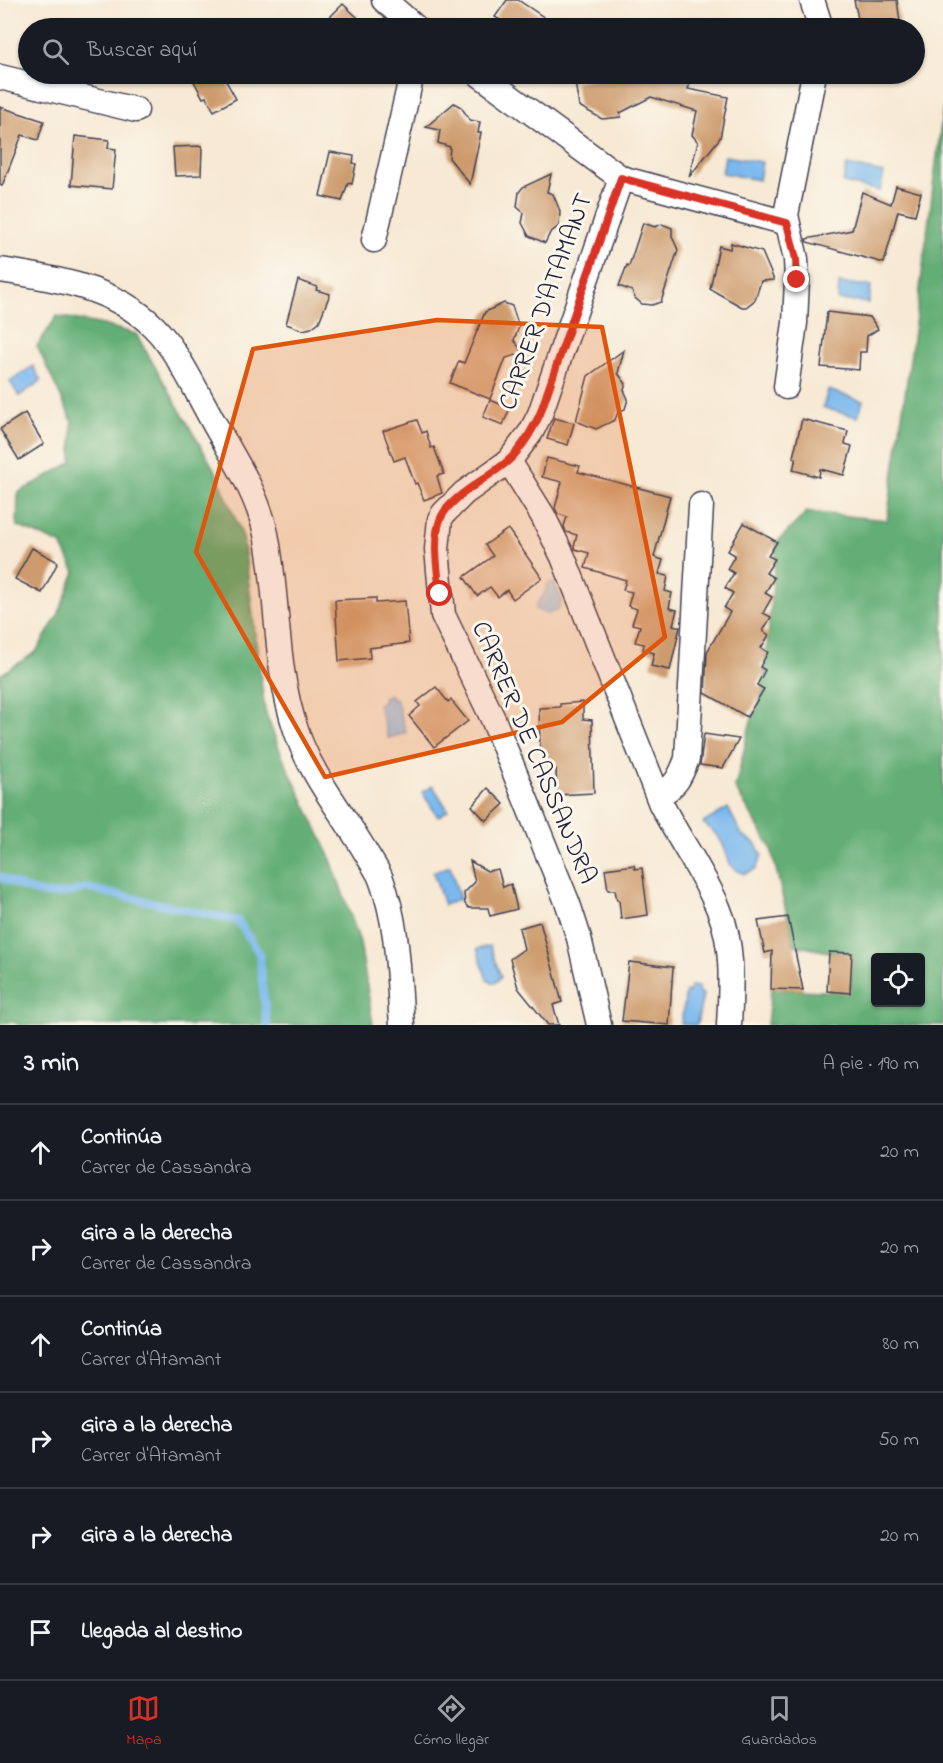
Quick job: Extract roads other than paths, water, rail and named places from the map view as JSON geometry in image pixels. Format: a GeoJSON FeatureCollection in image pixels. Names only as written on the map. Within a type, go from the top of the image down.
{"type":"FeatureCollection","features":[{"type":"Feature","properties":{"kind":"street"},"geometry":{"type":"LineString","coordinates":[[384,0],[405,18]]}},
{"type":"Feature","properties":{"kind":"street"},"geometry":{"type":"LineString","coordinates":[[812,0],[817,18]]}},
{"type":"Feature","properties":{"kind":"street"},"geometry":{"type":"LineString","coordinates":[[0,76],[18,80]]}},
{"type":"Feature","properties":{"kind":"street"},"geometry":{"type":"LineString","coordinates":[[32,84],[136,110]]}},
{"type":"Feature","properties":{"kind":"street"},"geometry":{"type":"LineString","coordinates":[[374,240],[410,84]]}},
{"type":"Feature","properties":{"kind":"street"},"geometry":{"type":"LineString","coordinates":[[492,84],[621,178]]}},
{"type":"Feature","properties":{"kind":"street"},"geometry":{"type":"LineString","coordinates":[[786,387],[795,323],[797,280],[796,259],[786,216],[812,84]]}},
{"type":"Feature","properties":{"kind":"street","name":"CARRER D'ATAMANT"},"geometry":{"type":"LineString","coordinates":[[509,460],[531,432],[540,414],[621,178],[787,223]]}},
{"type":"Feature","properties":{"kind":"street"},"geometry":{"type":"LineString","coordinates":[[0,270],[52,279],[106,295],[131,309],[154,327],[171,350],[237,464],[261,514],[266,535],[279,661],[296,734],[319,777],[380,877],[390,907],[396,931],[402,1025]]}},
{"type":"Feature","properties":{"kind":"street"},"geometry":{"type":"LineString","coordinates":[[509,460],[543,516],[558,547],[657,795],[675,832],[720,911],[728,940],[731,973],[729,1025]]}},
{"type":"Feature","properties":{"kind":"street","name":"CARRER DE CASSANDRA"},"geometry":{"type":"LineString","coordinates":[[509,460],[464,493],[440,519],[437,549],[443,615],[493,719],[568,904],[579,938],[598,1025]]}},
{"type":"Feature","properties":{"kind":"street"},"geometry":{"type":"LineString","coordinates":[[657,795],[670,790],[679,780],[687,759],[700,505]]}},
{"type":"Feature","properties":{"kind":"water"},"geometry":{"type":"Polygon","coordinates":[[[725,156],[762,162],[759,180],[722,173],[725,156]]]}},
{"type":"Feature","properties":{"kind":"water"},"geometry":{"type":"Polygon","coordinates":[[[847,165],[884,173],[880,191],[843,183],[847,165]]]}},
{"type":"Feature","properties":{"kind":"water"},"geometry":{"type":"Polygon","coordinates":[[[839,283],[871,286],[869,303],[838,300],[839,283]]]}},
{"type":"Feature","properties":{"kind":"water"},"geometry":{"type":"Polygon","coordinates":[[[33,366],[41,381],[19,396],[10,382],[33,366]]]}},
{"type":"Feature","properties":{"kind":"water"},"geometry":{"type":"Polygon","coordinates":[[[828,390],[863,401],[858,417],[823,408],[828,390]]]}},
{"type":"Feature","properties":{"kind":"water"},"geometry":{"type":"Polygon","coordinates":[[[550,582],[554,583],[561,598],[560,607],[551,613],[536,609],[536,605],[550,582]]]}},
{"type":"Feature","properties":{"kind":"water"},"geometry":{"type":"Polygon","coordinates":[[[390,694],[392,699],[396,698],[406,733],[388,738],[378,704],[384,702],[383,697],[390,694]]]}},
{"type":"Feature","properties":{"kind":"water"},"geometry":{"type":"Polygon","coordinates":[[[433,786],[448,810],[438,817],[422,792],[433,786]]]}},
{"type":"Feature","properties":{"kind":"water"},"geometry":{"type":"Polygon","coordinates":[[[728,808],[742,835],[755,843],[762,855],[756,869],[745,874],[731,866],[723,845],[712,830],[703,823],[728,808]]]}},
{"type":"Feature","properties":{"kind":"water"},"geometry":{"type":"Polygon","coordinates":[[[450,866],[460,899],[444,905],[433,872],[450,866]]]}},
{"type":"Feature","properties":{"kind":"water"},"geometry":{"type":"Polygon","coordinates":[[[490,946],[501,977],[495,983],[487,980],[477,949],[490,946]]]}},
{"type":"Feature","properties":{"kind":"water"},"geometry":{"type":"Polygon","coordinates":[[[691,986],[699,987],[698,992],[703,994],[697,1025],[681,1024],[686,991],[690,992],[691,986]]]}},
{"type":"Feature","properties":{"kind":"waterway"},"geometry":{"type":"LineString","coordinates":[[0,877],[42,893],[61,894],[86,888],[238,921],[259,953],[267,1025]]}}]}
